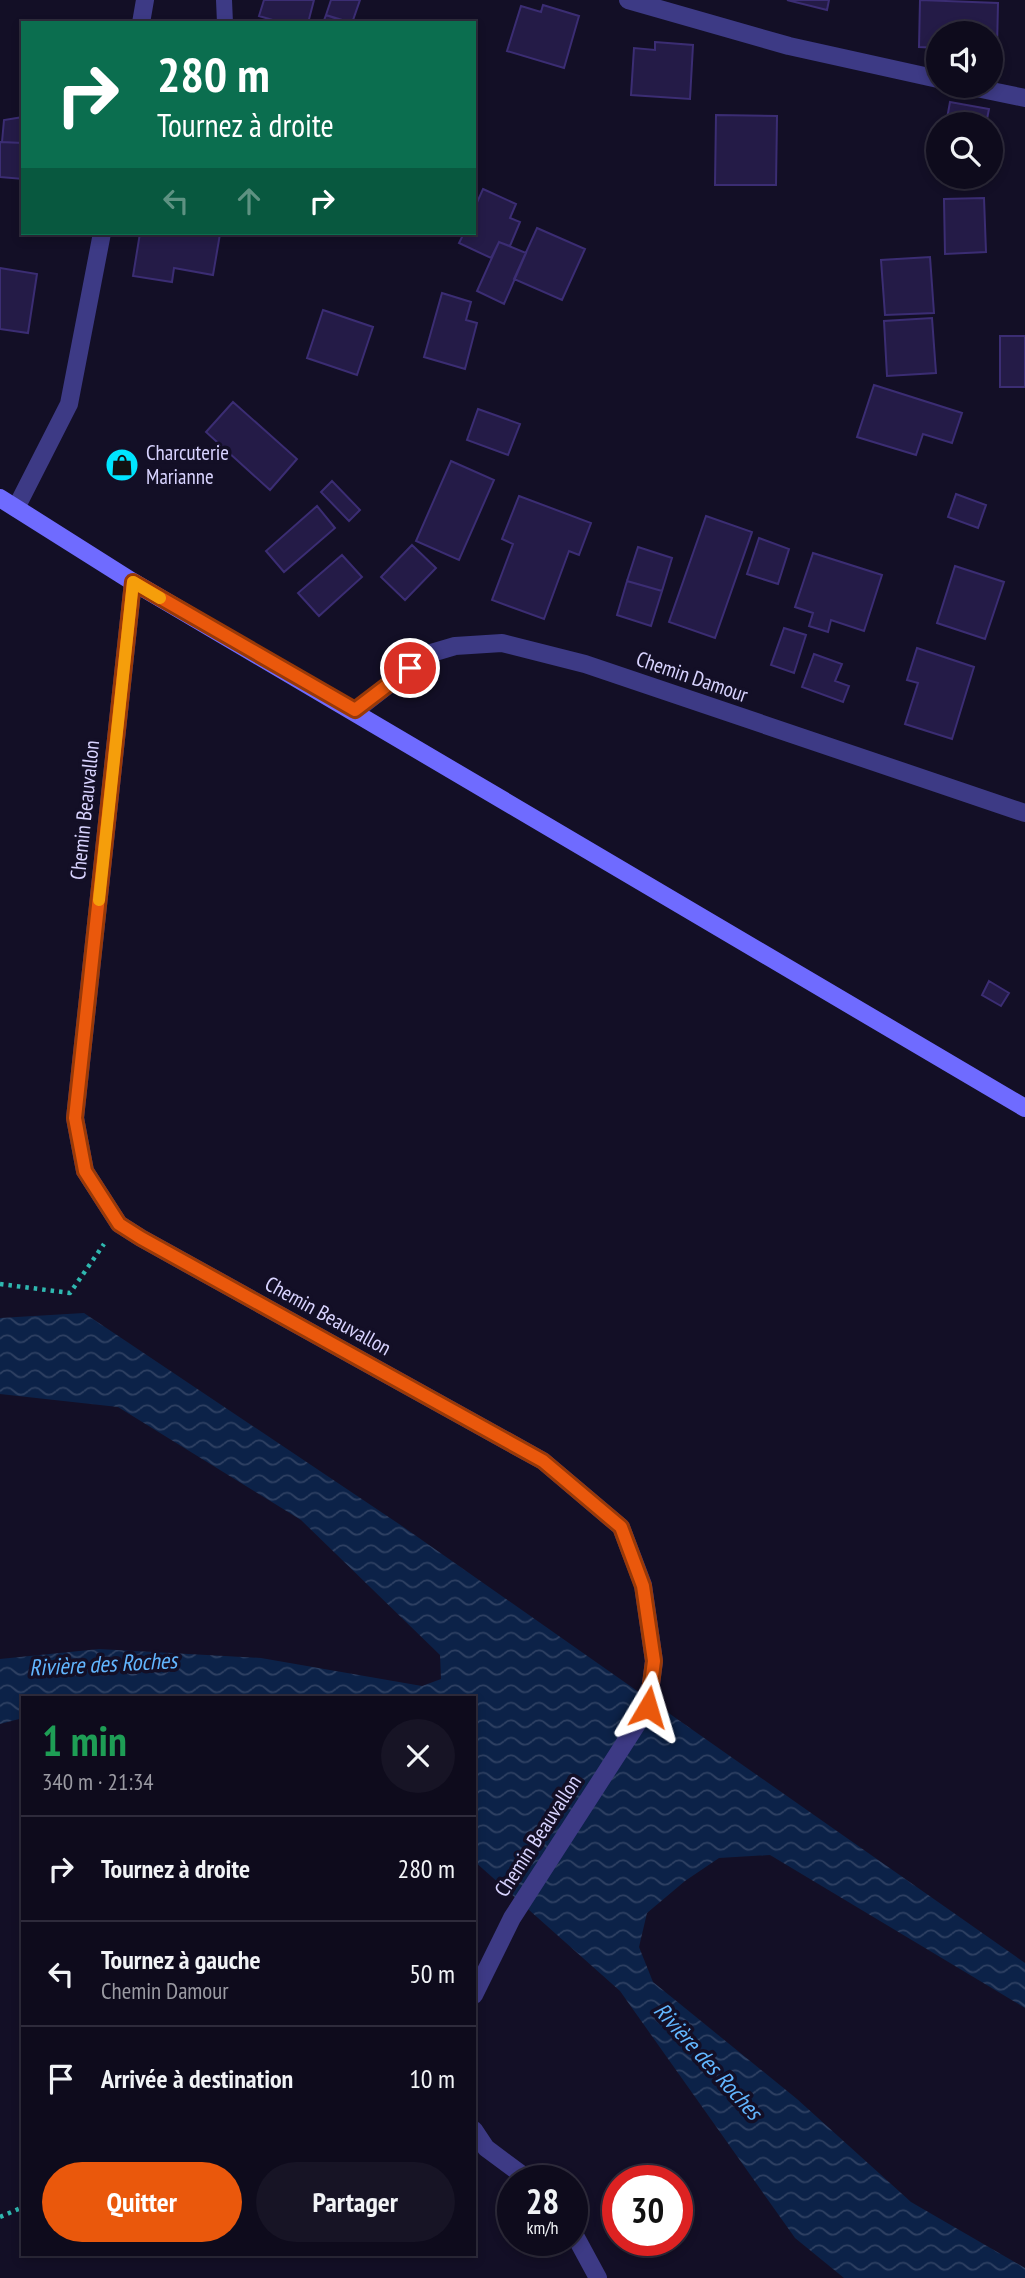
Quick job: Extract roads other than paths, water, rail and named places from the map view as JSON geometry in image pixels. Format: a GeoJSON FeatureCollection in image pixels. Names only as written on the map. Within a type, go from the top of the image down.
{"type":"FeatureCollection","features":[{"type":"Feature","properties":{"kind":"main road"},"geometry":{"type":"LineString","coordinates":[[0,498],[133,582],[355,710],[1025,1108]]}},
{"type":"Feature","properties":{"kind":"street"},"geometry":{"type":"LineString","coordinates":[[141,21],[145,0]]}},
{"type":"Feature","properties":{"kind":"street"},"geometry":{"type":"LineString","coordinates":[[628,0],[789,46],[926,76]]}},
{"type":"Feature","properties":{"kind":"street"},"geometry":{"type":"LineString","coordinates":[[1003,93],[1025,98]]}},
{"type":"Feature","properties":{"kind":"street"},"geometry":{"type":"LineString","coordinates":[[16,508],[69,404],[102,235]]}},
{"type":"Feature","properties":{"kind":"street","name":"Chemin Beauvallon"},"geometry":{"type":"LineString","coordinates":[[133,582],[75,1118],[85,1171],[119,1224],[543,1461],[621,1527],[643,1586],[654,1661],[648,1707],[512,1918],[476,1991]]}},
{"type":"Feature","properties":{"kind":"street","name":"Chemin Damour"},"geometry":{"type":"LineString","coordinates":[[355,710],[428,654],[456,646],[502,643],[585,664],[1025,813]]}},
{"type":"Feature","properties":{"kind":"street"},"geometry":{"type":"LineString","coordinates":[[476,2133],[486,2148],[508,2165]]}},
{"type":"Feature","properties":{"kind":"street"},"geometry":{"type":"LineString","coordinates":[[586,2256],[598,2278]]}},
{"type":"Feature","properties":{"kind":"lane"},"geometry":{"type":"LineString","coordinates":[[224,0],[225,21]]}},
{"type":"Feature","properties":{"kind":"water","name":"Rivière des Roches"},"geometry":{"type":"Polygon","coordinates":[[[84,1313],[402,1526],[1025,1963],[1025,2008],[770,1855],[719,1858],[685,1881],[647,1913],[639,1947],[653,1982],[797,2099],[911,2202],[1025,2268],[1025,2278],[844,2278],[795,2238],[620,1991],[476,1863],[476,1696],[21,1696],[21,1719],[0,1724],[0,1659],[99,1649],[261,1658],[422,1686],[441,1679],[440,1655],[301,1520],[118,1407],[0,1394],[0,1318],[84,1313]]]}},
{"type":"Feature","properties":{"kind":"place","name":"Charcuterie Marianne"},"geometry":{"type":"Point","coordinates":[122,465]}}]}
